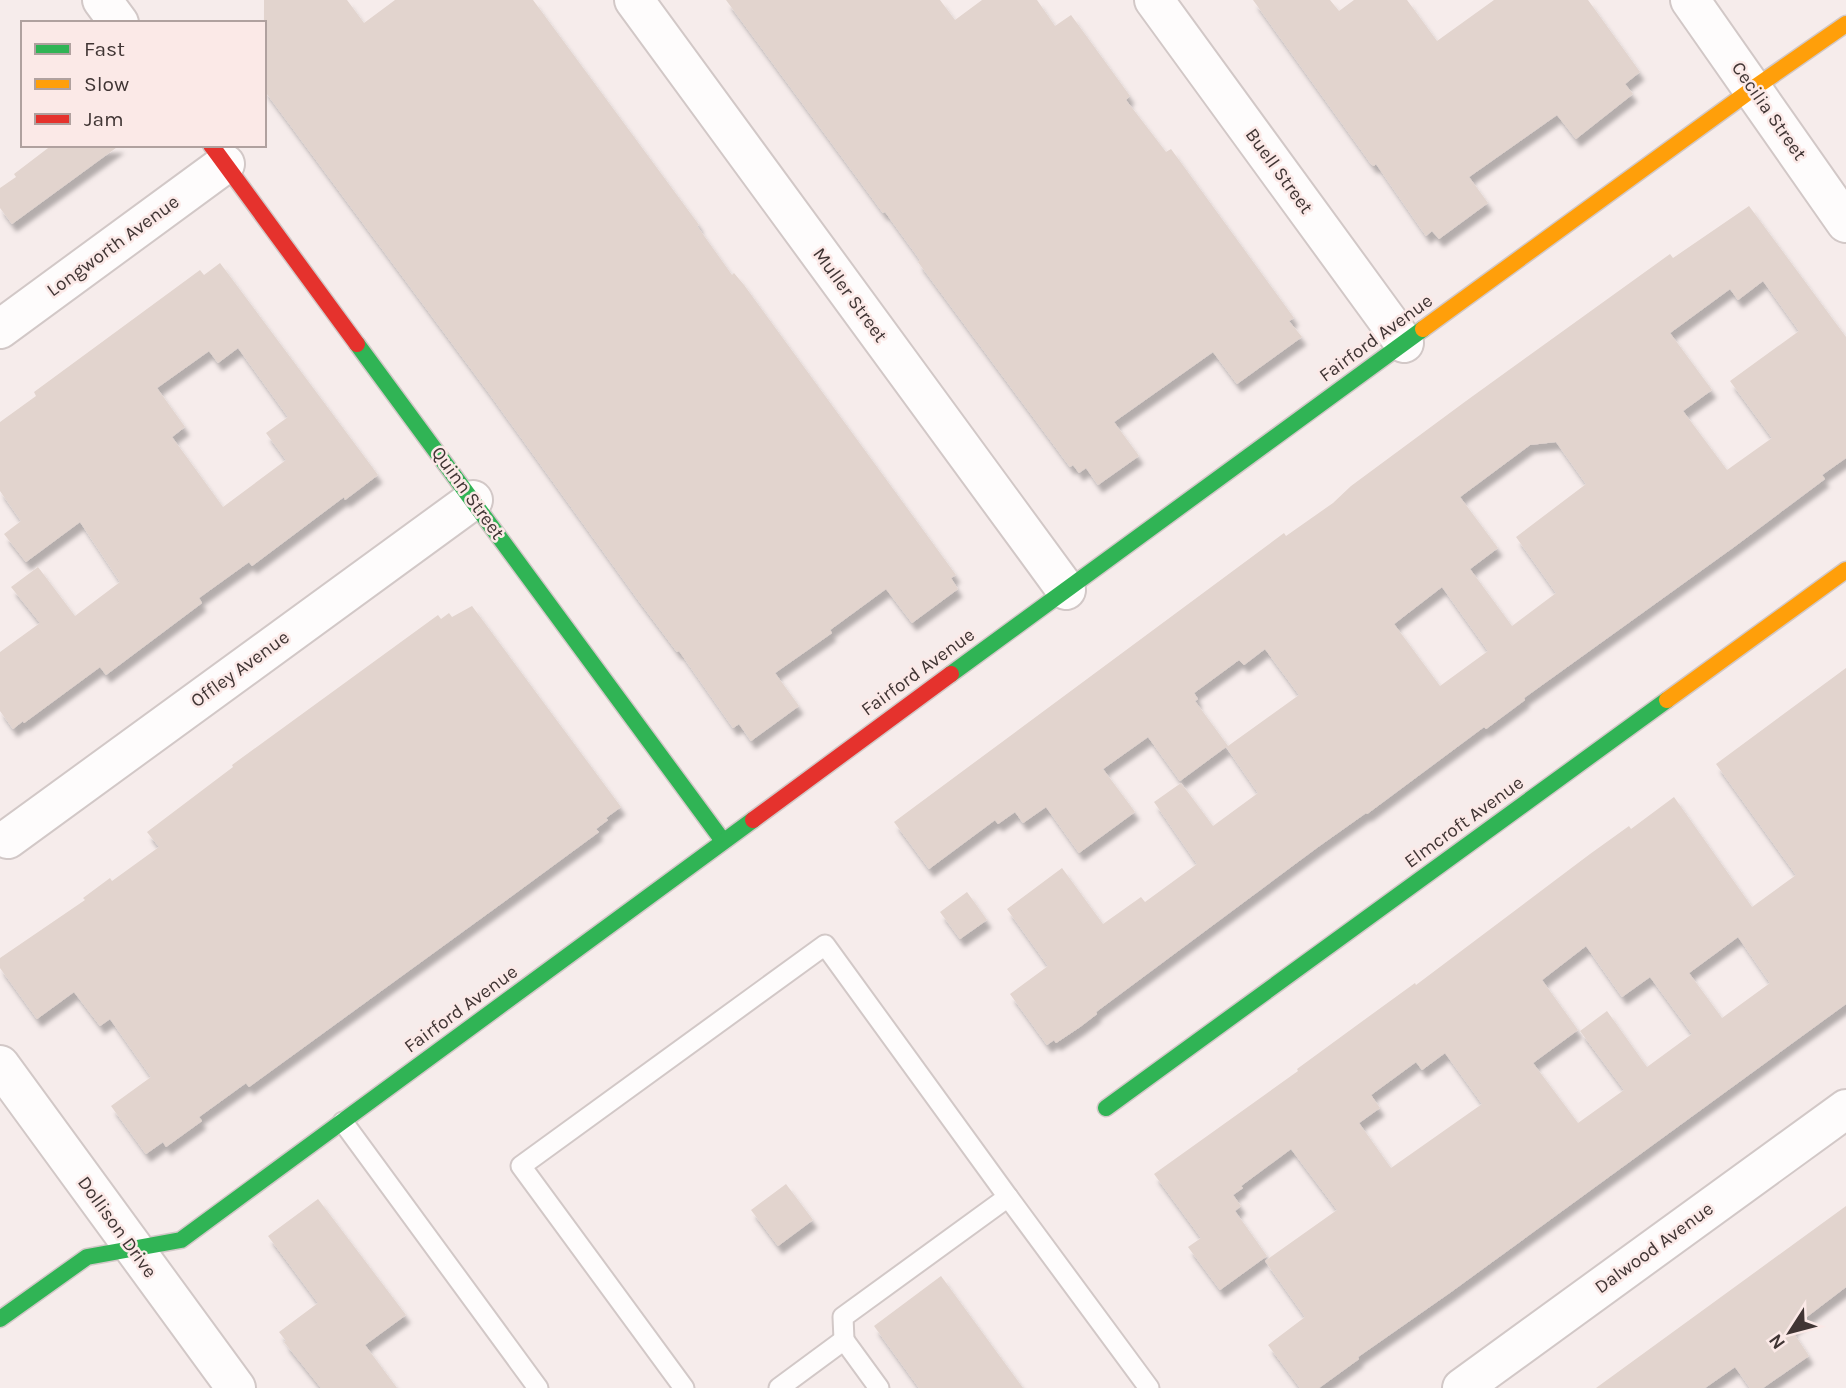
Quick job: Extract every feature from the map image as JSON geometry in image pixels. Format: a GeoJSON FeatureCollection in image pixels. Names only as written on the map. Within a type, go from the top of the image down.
{"type":"FeatureCollection","features":[{"type":"Feature","properties":{"kind":"street"},"geometry":{"type":"LineString","coordinates":[[102,0],[118,21]]}},
{"type":"Feature","properties":{"kind":"street","name":"Muller Street"},"geometry":{"type":"LineString","coordinates":[[634,0],[1066,590]]}},
{"type":"Feature","properties":{"kind":"street","name":"Buell Street"},"geometry":{"type":"LineString","coordinates":[[1154,0],[1405,343]]}},
{"type":"Feature","properties":{"kind":"street","name":"Cecilia Street"},"geometry":{"type":"LineString","coordinates":[[1690,0],[1846,223]]}},
{"type":"Feature","properties":{"kind":"street","name":"Fairford Avenue"},"geometry":{"type":"LineString","coordinates":[[0,1320],[88,1258],[181,1240],[1066,590],[1754,88],[1846,24]]}},
{"type":"Feature","properties":{"kind":"street","name":"Longworth Avenue"},"geometry":{"type":"LineString","coordinates":[[0,329],[218,154]]}},
{"type":"Feature","properties":{"kind":"street","name":"Quinn Street"},"geometry":{"type":"LineString","coordinates":[[218,154],[723,841]]}},
{"type":"Feature","properties":{"kind":"street","name":"Offley Avenue"},"geometry":{"type":"LineString","coordinates":[[8,839],[473,500]]}},
{"type":"Feature","properties":{"kind":"street","name":"Elmcroft Avenue"},"geometry":{"type":"LineString","coordinates":[[1106,1108],[1846,570]]}},
{"type":"Feature","properties":{"kind":"street","name":"Dollison Drive"},"geometry":{"type":"LineString","coordinates":[[0,1065],[236,1388]]}},
{"type":"Feature","properties":{"kind":"street","name":"Dalwood Avenue"},"geometry":{"type":"LineString","coordinates":[[1462,1388],[1846,1108]]}},
{"type":"Feature","properties":{"kind":"lane"},"geometry":{"type":"LineString","coordinates":[[684,1388],[521,1166],[825,946],[1149,1388]]}},
{"type":"Feature","properties":{"kind":"lane"},"geometry":{"type":"LineString","coordinates":[[343,1122],[538,1388]]}},
{"type":"Feature","properties":{"kind":"lane"},"geometry":{"type":"LineString","coordinates":[[879,1388],[844,1340],[843,1317],[1008,1197]]}},
{"type":"Feature","properties":{"kind":"lane"},"geometry":{"type":"LineString","coordinates":[[779,1388],[844,1340]]}},
{"type":"Feature","properties":{"kind":"building"},"geometry":{"type":"Polygon","coordinates":[[[264,0],[347,0],[364,23],[395,0],[533,0],[699,225],[697,226],[732,275],[734,273],[744,285],[956,575],[951,578],[958,589],[912,623],[886,589],[830,630],[832,633],[775,673],[799,706],[751,741],[739,724],[733,728],[266,93],[264,0]]]}},
{"type":"Feature","properties":{"kind":"building"},"geometry":{"type":"Polygon","coordinates":[[[726,0],[940,0],[955,20],[982,0],[1037,0],[1055,26],[1071,15],[1130,96],[1126,100],[1166,152],[1171,149],[1294,318],[1289,321],[1302,337],[1237,384],[1213,352],[1114,422],[1139,456],[1098,485],[1086,468],[1079,473],[1073,465],[1070,467],[918,262],[920,260],[885,212],[883,213],[726,0]]]}},
{"type":"Feature","properties":{"kind":"building"},"geometry":{"type":"Polygon","coordinates":[[[1253,0],[1330,0],[1339,11],[1354,0],[1407,0],[1437,41],[1494,0],[1588,0],[1640,72],[1625,84],[1633,94],[1576,139],[1557,115],[1469,177],[1488,203],[1439,239],[1432,231],[1426,236],[1376,164],[1371,164],[1253,0]]]}},
{"type":"Feature","properties":{"kind":"building"},"geometry":{"type":"Polygon","coordinates":[[[49,147],[117,147],[12,224],[0,208],[0,188],[16,177],[14,174],[49,147]]]}},
{"type":"Feature","properties":{"kind":"building"},"geometry":{"type":"Polygon","coordinates":[[[1749,206],[1846,337],[1846,458],[1822,475],[1825,479],[1734,547],[1524,698],[1525,700],[1486,729],[1484,727],[1318,847],[1096,1012],[1097,1014],[1080,1027],[1056,1043],[1054,1040],[1047,1045],[1010,994],[1048,966],[1007,909],[1062,868],[1103,924],[1141,897],[1145,902],[1197,864],[1154,802],[1181,783],[1213,826],[1258,793],[1226,747],[1180,781],[1148,737],[1103,769],[1135,812],[1079,853],[1046,807],[1023,823],[1015,812],[998,824],[995,820],[929,869],[894,822],[1284,533],[1286,536],[1333,503],[1351,486],[1466,401],[1670,254],[1673,258],[1749,206]],[[1763,281],[1738,300],[1730,289],[1670,333],[1712,390],[1683,411],[1727,470],[1772,438],[1730,381],[1799,331],[1763,281]],[[1556,442],[1530,445],[1460,497],[1498,548],[1470,569],[1512,626],[1556,593],[1516,537],[1586,484],[1556,442]],[[1442,587],[1394,624],[1440,686],[1488,651],[1442,587]],[[1265,649],[1244,665],[1239,660],[1194,693],[1198,699],[1195,701],[1228,746],[1299,695],[1265,649]]]}},
{"type":"Feature","properties":{"kind":"building"},"geometry":{"type":"Polygon","coordinates":[[[220,263],[378,475],[252,566],[249,562],[199,598],[202,603],[106,675],[100,667],[13,729],[0,711],[0,652],[40,623],[11,587],[38,567],[75,616],[120,582],[80,522],[26,562],[4,534],[21,521],[0,491],[0,422],[36,396],[34,392],[200,270],[204,275],[220,263]],[[238,348],[218,363],[209,351],[157,388],[185,427],[172,437],[223,507],[286,460],[266,433],[288,417],[238,348]]]}},
{"type":"Feature","properties":{"kind":"building"},"geometry":{"type":"Polygon","coordinates":[[[472,606],[621,807],[596,829],[599,832],[505,901],[249,1087],[246,1083],[199,1117],[202,1121],[166,1147],[163,1142],[146,1154],[111,1106],[151,1077],[110,1019],[100,1026],[74,992],[37,1019],[0,968],[0,958],[85,900],[83,898],[110,878],[112,881],[159,847],[147,832],[233,767],[232,765],[438,615],[441,619],[449,613],[452,617],[472,606]]]}},
{"type":"Feature","properties":{"kind":"building"},"geometry":{"type":"Polygon","coordinates":[[[1846,668],[1846,1004],[1319,1388],[1300,1388],[1268,1345],[1305,1317],[1265,1261],[1337,1210],[1291,1149],[1233,1195],[1241,1206],[1235,1211],[1267,1256],[1220,1290],[1188,1247],[1201,1238],[1154,1174],[1415,983],[1416,985],[1590,854],[1629,826],[1631,829],[1674,797],[1752,907],[1796,875],[1716,764],[1846,668]],[[1738,937],[1689,973],[1722,1018],[1770,983],[1738,937]],[[1586,946],[1542,980],[1578,1030],[1533,1063],[1578,1123],[1624,1090],[1580,1031],[1607,1011],[1647,1067],[1692,1034],[1650,977],[1622,997],[1586,946]],[[1445,1053],[1422,1070],[1416,1062],[1371,1095],[1380,1108],[1359,1123],[1391,1168],[1482,1104],[1445,1053]]]}},
{"type":"Feature","properties":{"kind":"building"},"geometry":{"type":"Polygon","coordinates":[[[967,892],[987,920],[960,939],[940,912],[967,892]]]}},
{"type":"Feature","properties":{"kind":"building"},"geometry":{"type":"Polygon","coordinates":[[[786,1184],[813,1220],[778,1246],[751,1210],[786,1184]]]}},
{"type":"Feature","properties":{"kind":"building"},"geometry":{"type":"Polygon","coordinates":[[[318,1199],[406,1315],[365,1345],[397,1388],[321,1388],[279,1332],[318,1303],[268,1236],[318,1199]]]}},
{"type":"Feature","properties":{"kind":"building"},"geometry":{"type":"Polygon","coordinates":[[[1846,1206],[1846,1287],[1791,1329],[1809,1356],[1763,1388],[1750,1388],[1735,1367],[1705,1388],[1596,1388],[1846,1206]]]}},
{"type":"Feature","properties":{"kind":"building"},"geometry":{"type":"Polygon","coordinates":[[[941,1276],[1023,1388],[919,1388],[874,1326],[941,1276]]]}},
{"type":"Feature","properties":{"kind":"traffic: fast"},"geometry":{"type":"LineString","coordinates":[[951,674],[1423,329]]}},
{"type":"Feature","properties":{"kind":"traffic: fast"},"geometry":{"type":"LineString","coordinates":[[357,344],[723,841]]}},
{"type":"Feature","properties":{"kind":"traffic: fast"},"geometry":{"type":"LineString","coordinates":[[1106,1108],[1667,700]]}},
{"type":"Feature","properties":{"kind":"traffic: fast"},"geometry":{"type":"LineString","coordinates":[[0,1319],[87,1257],[181,1240],[753,820]]}},
{"type":"Feature","properties":{"kind":"traffic: slow"},"geometry":{"type":"LineString","coordinates":[[1423,329],[1846,24]]}},
{"type":"Feature","properties":{"kind":"traffic: slow"},"geometry":{"type":"LineString","coordinates":[[1667,700],[1846,570]]}},
{"type":"Feature","properties":{"kind":"traffic: jam"},"geometry":{"type":"LineString","coordinates":[[212,147],[357,344]]}},
{"type":"Feature","properties":{"kind":"traffic: jam"},"geometry":{"type":"LineString","coordinates":[[753,820],[951,674]]}}]}
